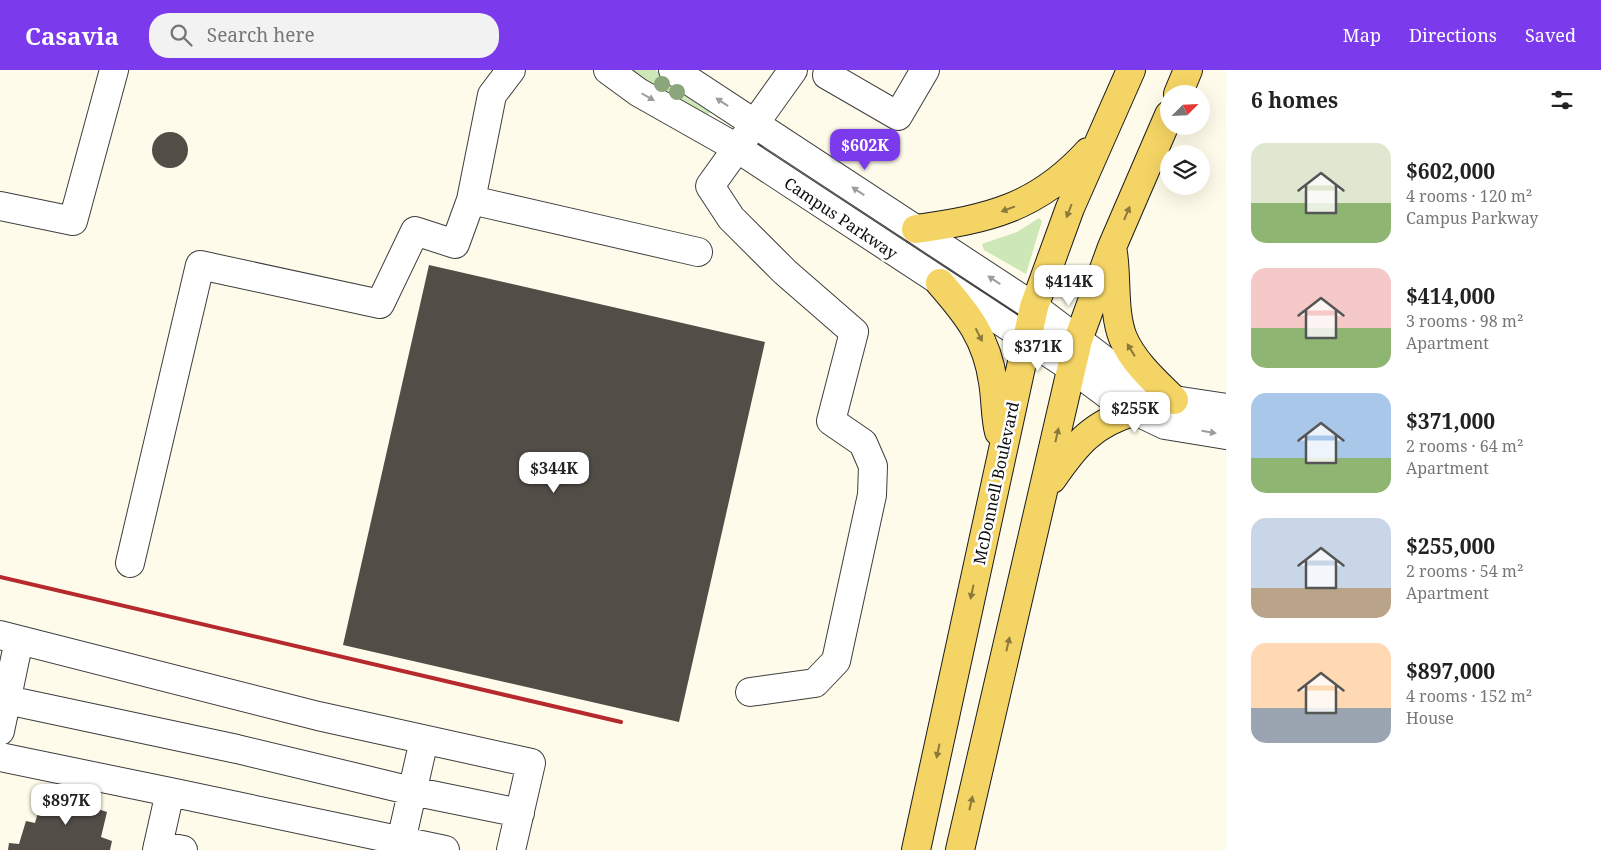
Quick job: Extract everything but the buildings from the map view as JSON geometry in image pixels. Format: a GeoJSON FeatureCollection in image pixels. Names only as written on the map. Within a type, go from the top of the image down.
{"type":"FeatureCollection","features":[{"type":"Feature","properties":{"kind":"main road","name":"McDonnell Boulevard"},"geometry":{"type":"LineString","coordinates":[[916,850],[1034,307],[1070,208],[1131,70]]}},
{"type":"Feature","properties":{"kind":"main road"},"geometry":{"type":"LineString","coordinates":[[1182,85],[1188,70]]}},
{"type":"Feature","properties":{"kind":"main road"},"geometry":{"type":"LineString","coordinates":[[960,850],[1078,340],[1112,247],[1160,135]]}},
{"type":"Feature","properties":{"kind":"main road"},"geometry":{"type":"LineString","coordinates":[[916,229],[977,219],[1031,199],[1069,173],[1101,138]]}},
{"type":"Feature","properties":{"kind":"main road"},"geometry":{"type":"LineString","coordinates":[[1112,247],[1122,336],[1143,369],[1174,400]]}},
{"type":"Feature","properties":{"kind":"main road"},"geometry":{"type":"LineString","coordinates":[[940,283],[968,314],[982,339],[992,374],[998,428],[1004,448]]}},
{"type":"Feature","properties":{"kind":"main road"},"geometry":{"type":"LineString","coordinates":[[1043,493],[1073,448],[1096,427],[1119,416],[1136,411]]}},
{"type":"Feature","properties":{"kind":"street"},"geometry":{"type":"LineString","coordinates":[[0,206],[73,221],[114,70]]}},
{"type":"Feature","properties":{"kind":"street"},"geometry":{"type":"LineString","coordinates":[[130,564],[200,265],[380,304],[415,231],[455,244],[471,200],[492,95],[511,70]]}},
{"type":"Feature","properties":{"kind":"street","name":"Campus Parkway"},"geometry":{"type":"LineString","coordinates":[[608,70],[638,92],[737,148],[1072,368],[1119,403],[1165,425],[1226,435]]}},
{"type":"Feature","properties":{"kind":"street","name":"Campus Parkway"},"geometry":{"type":"LineString","coordinates":[[673,70],[1034,307],[1129,379],[1174,400],[1226,408]]}},
{"type":"Feature","properties":{"kind":"street"},"geometry":{"type":"LineString","coordinates":[[750,692],[815,683],[836,661],[872,495],[873,466],[863,443],[832,421],[854,332],[785,272],[731,218],[710,186],[793,70]]}},
{"type":"Feature","properties":{"kind":"street"},"geometry":{"type":"LineString","coordinates":[[829,70],[827,75],[898,116],[925,70]]}},
{"type":"Feature","properties":{"kind":"street"},"geometry":{"type":"LineString","coordinates":[[471,200],[698,252]]}},
{"type":"Feature","properties":{"kind":"street"},"geometry":{"type":"LineString","coordinates":[[0,731],[7,700],[10,637],[318,716],[531,763],[512,850]]}},
{"type":"Feature","properties":{"kind":"street"},"geometry":{"type":"LineString","coordinates":[[7,700],[237,749],[412,791],[520,813]]}},
{"type":"Feature","properties":{"kind":"street"},"geometry":{"type":"LineString","coordinates":[[400,845],[424,740]]}},
{"type":"Feature","properties":{"kind":"street"},"geometry":{"type":"LineString","coordinates":[[0,757],[170,792],[400,845],[445,850]]}},
{"type":"Feature","properties":{"kind":"street"},"geometry":{"type":"LineString","coordinates":[[166,848],[170,792]]}},
{"type":"Feature","properties":{"kind":"green space"},"geometry":{"type":"Polygon","coordinates":[[[623,70],[655,70],[711,106],[712,112],[706,115],[640,82],[623,70]]]}},
{"type":"Feature","properties":{"kind":"green space"},"geometry":{"type":"Polygon","coordinates":[[[1039,218],[1042,221],[1026,274],[984,250],[982,244],[1017,232],[1039,218]]]}},
{"type":"Feature","properties":{"kind":"railway"},"geometry":{"type":"LineString","coordinates":[[0,577],[621,722]]}}]}
